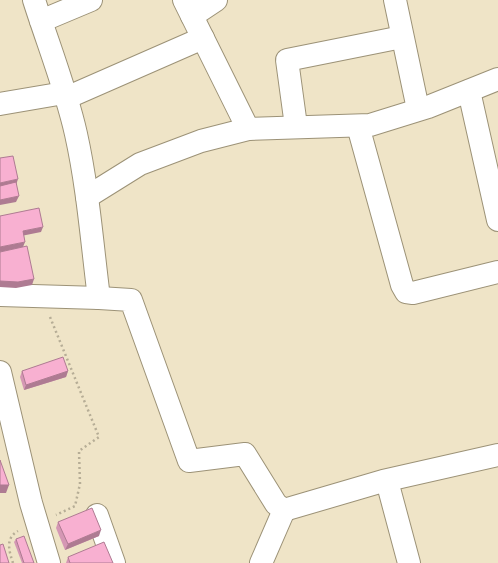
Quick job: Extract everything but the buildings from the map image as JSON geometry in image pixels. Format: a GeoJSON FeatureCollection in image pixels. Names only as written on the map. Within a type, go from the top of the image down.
{"type":"FeatureCollection","features":[{"type":"Feature","properties":{"kind":"street"},"geometry":{"type":"LineString","coordinates":[[34,0],[76,134],[87,197],[98,298]]}},
{"type":"Feature","properties":{"kind":"street"},"geometry":{"type":"LineString","coordinates":[[41,21],[91,0]]}},
{"type":"Feature","properties":{"kind":"street"},"geometry":{"type":"LineString","coordinates":[[216,0],[188,8],[248,129]]}},
{"type":"Feature","properties":{"kind":"street"},"geometry":{"type":"LineString","coordinates":[[395,0],[402,36],[423,108]]}},
{"type":"Feature","properties":{"kind":"street"},"geometry":{"type":"LineString","coordinates":[[296,126],[288,60],[402,36]]}},
{"type":"Feature","properties":{"kind":"street"},"geometry":{"type":"LineString","coordinates":[[0,104],[65,95],[203,38]]}},
{"type":"Feature","properties":{"kind":"street"},"geometry":{"type":"LineString","coordinates":[[87,197],[140,164],[201,141],[248,129],[296,126],[370,125],[423,108],[498,79]]}},
{"type":"Feature","properties":{"kind":"street"},"geometry":{"type":"LineString","coordinates":[[469,91],[498,220]]}},
{"type":"Feature","properties":{"kind":"street"},"geometry":{"type":"LineString","coordinates":[[358,126],[402,285],[406,292],[413,293],[498,272]]}},
{"type":"Feature","properties":{"kind":"street"},"geometry":{"type":"LineString","coordinates":[[0,295],[131,300],[188,461],[245,454],[276,504],[284,510]]}},
{"type":"Feature","properties":{"kind":"street"},"geometry":{"type":"LineString","coordinates":[[0,372],[37,523],[49,563]]}},
{"type":"Feature","properties":{"kind":"street"},"geometry":{"type":"LineString","coordinates":[[284,510],[387,481],[498,455]]}},
{"type":"Feature","properties":{"kind":"street"},"geometry":{"type":"LineString","coordinates":[[387,481],[409,563]]}},
{"type":"Feature","properties":{"kind":"street"},"geometry":{"type":"LineString","coordinates":[[261,563],[284,510]]}},
{"type":"Feature","properties":{"kind":"street"},"geometry":{"type":"LineString","coordinates":[[97,515],[114,563]]}},
{"type":"Feature","properties":{"kind":"path"},"geometry":{"type":"LineString","coordinates":[[13,563],[8,546],[11,537],[16,532],[75,506],[80,484],[79,451],[99,437],[41,297]]}}]}
